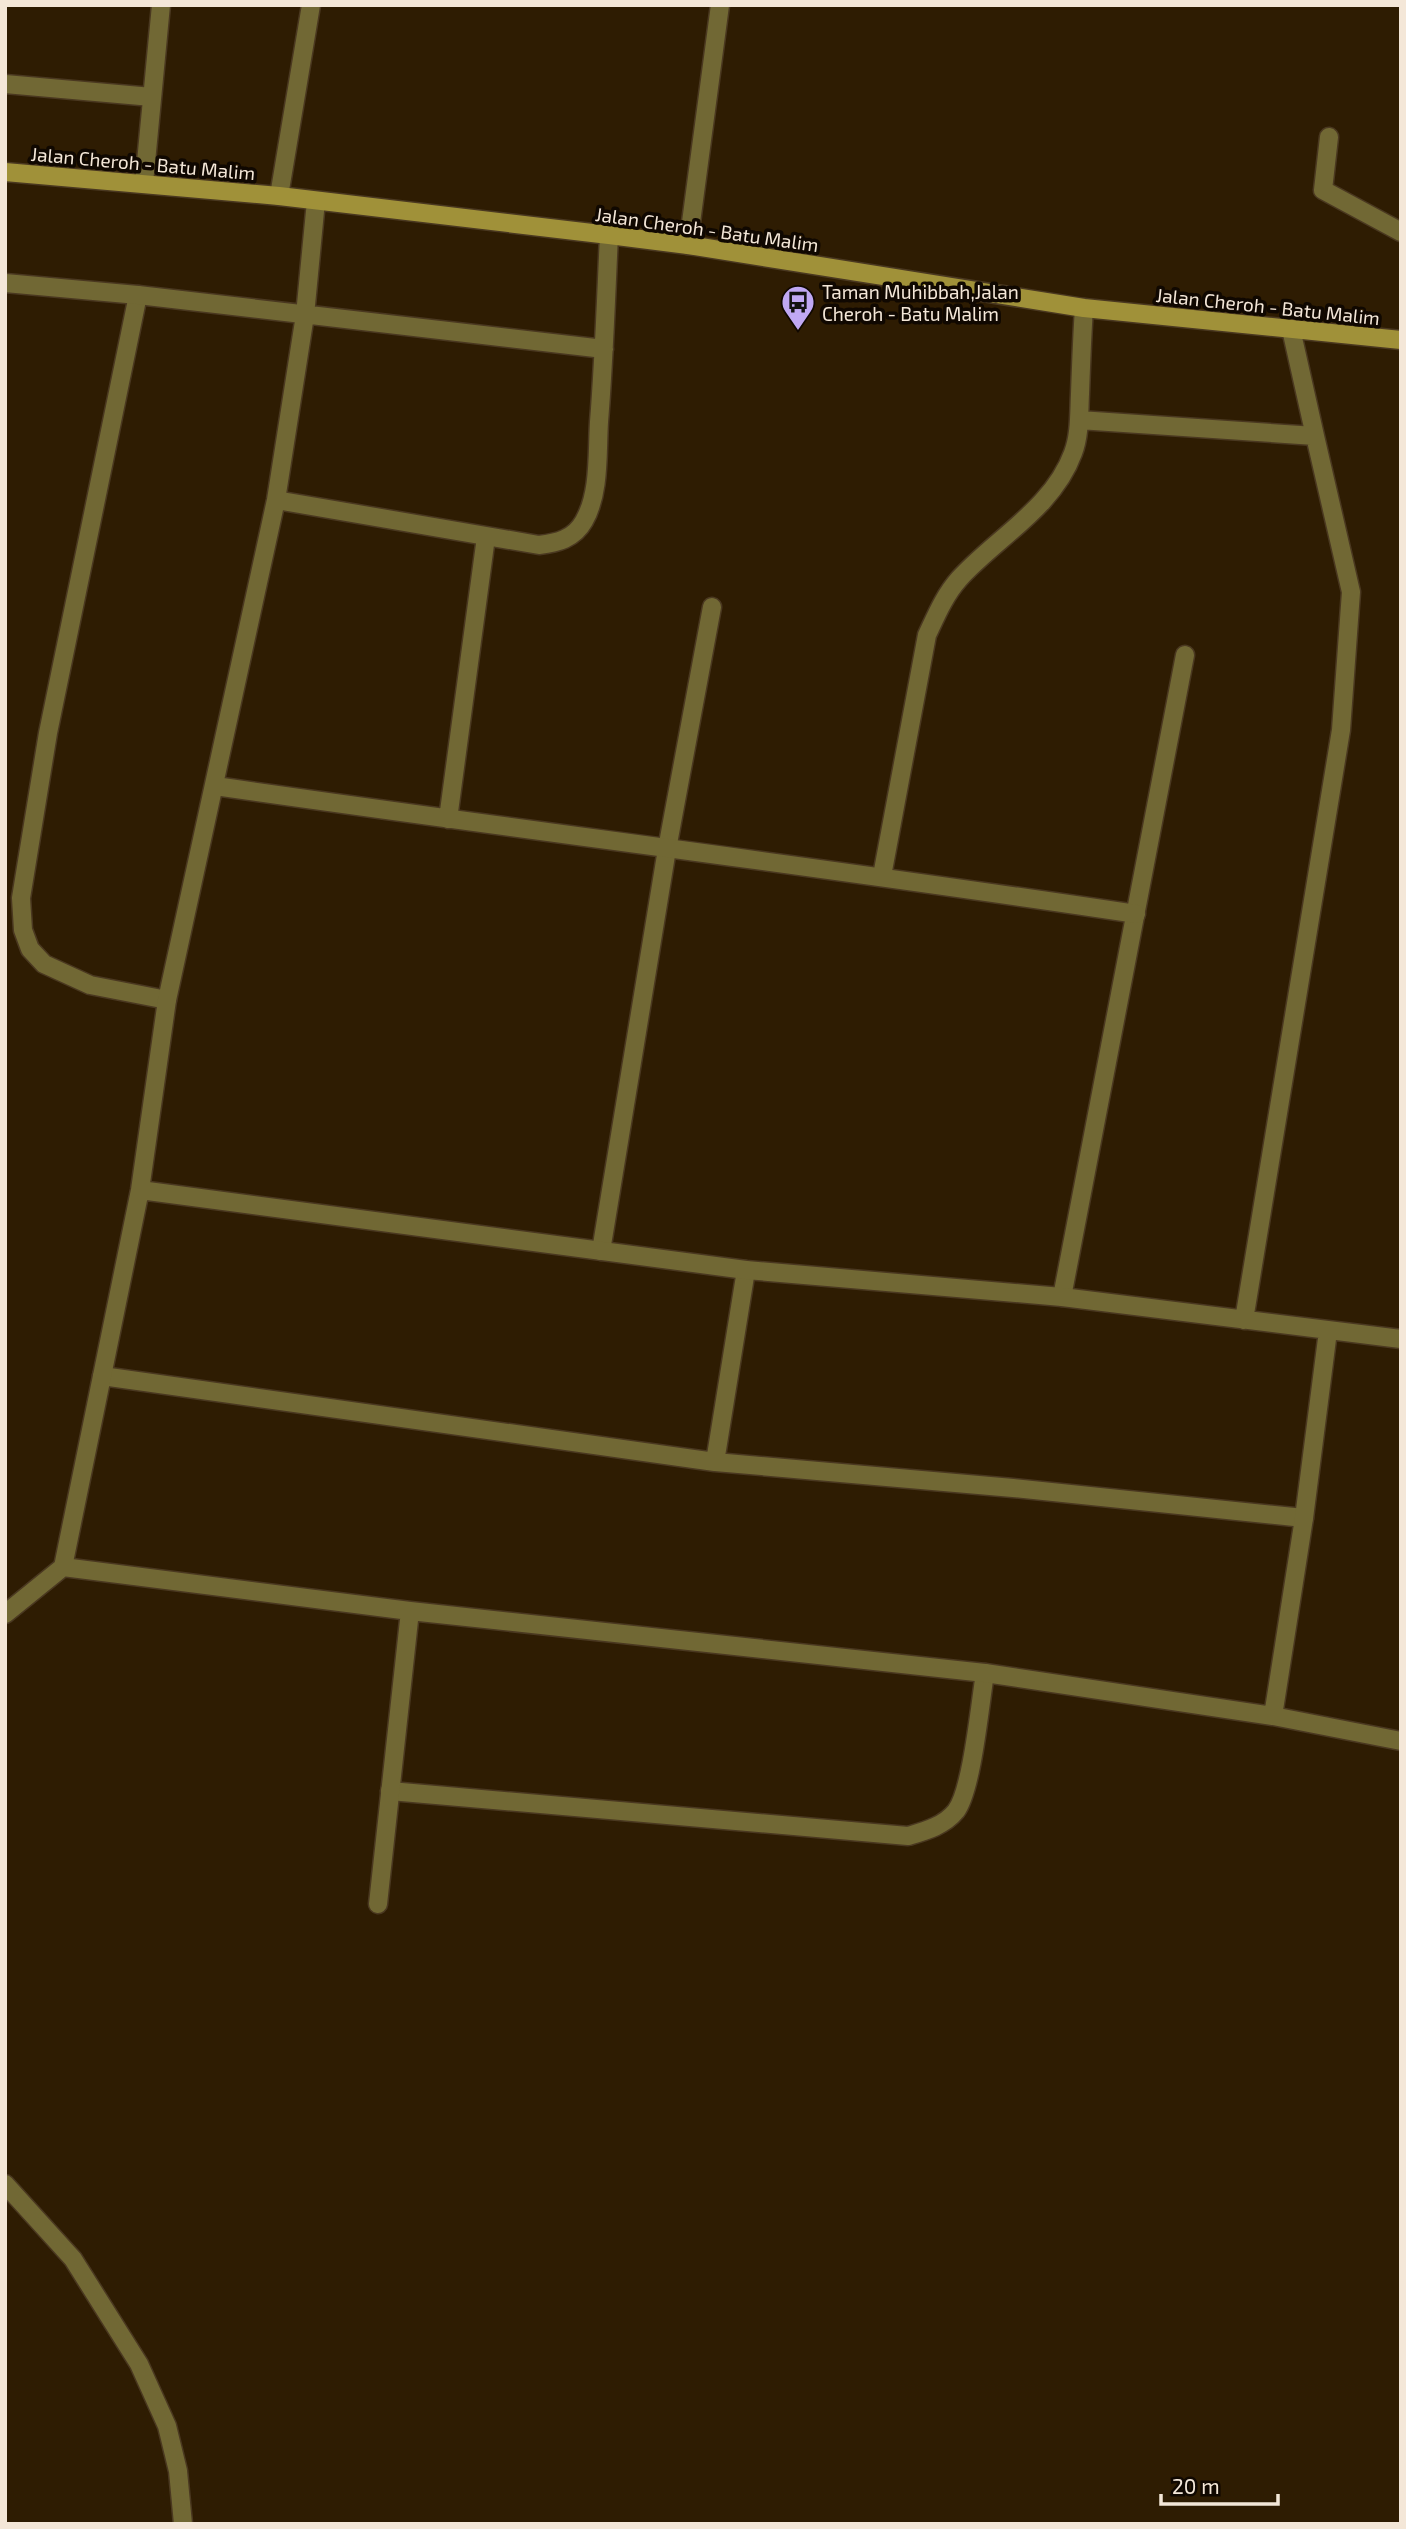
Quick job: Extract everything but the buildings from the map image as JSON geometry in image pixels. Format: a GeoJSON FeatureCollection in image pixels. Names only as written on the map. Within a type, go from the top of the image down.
{"type":"FeatureCollection","features":[{"type":"Feature","properties":{"kind":"main road","name":"Jalan Cheroh - Batu Malim"},"geometry":{"type":"LineString","coordinates":[[5,172],[279,196],[609,235],[688,245],[1084,308],[1401,340]]}},
{"type":"Feature","properties":{"kind":"street"},"geometry":{"type":"LineString","coordinates":[[144,183],[161,5]]}},
{"type":"Feature","properties":{"kind":"street"},"geometry":{"type":"LineString","coordinates":[[279,196],[311,5]]}},
{"type":"Feature","properties":{"kind":"street"},"geometry":{"type":"LineString","coordinates":[[688,245],[719,5]]}},
{"type":"Feature","properties":{"kind":"street"},"geometry":{"type":"LineString","coordinates":[[5,84],[152,97]]}},
{"type":"Feature","properties":{"kind":"street"},"geometry":{"type":"LineString","coordinates":[[1329,137],[1323,190],[1401,232]]}},
{"type":"Feature","properties":{"kind":"street"},"geometry":{"type":"LineString","coordinates":[[5,1614],[63,1567],[140,1191],[167,1000],[276,500],[305,315],[316,201]]}},
{"type":"Feature","properties":{"kind":"street"},"geometry":{"type":"LineString","coordinates":[[276,500],[539,545],[555,543],[572,536],[584,522],[595,485],[609,235]]}},
{"type":"Feature","properties":{"kind":"street"},"geometry":{"type":"LineString","coordinates":[[5,283],[138,295],[604,349]]}},
{"type":"Feature","properties":{"kind":"street"},"geometry":{"type":"LineString","coordinates":[[138,295],[48,733],[21,898],[23,930],[30,949],[44,964],[90,985],[167,1000]]}},
{"type":"Feature","properties":{"kind":"street"},"geometry":{"type":"LineString","coordinates":[[882,876],[926,635],[943,601],[957,581],[1030,514],[1057,482],[1074,452],[1079,420],[1084,308]]}},
{"type":"Feature","properties":{"kind":"street"},"geometry":{"type":"LineString","coordinates":[[1244,1320],[1341,730],[1351,592],[1291,329]]}},
{"type":"Feature","properties":{"kind":"street"},"geometry":{"type":"LineString","coordinates":[[1079,420],[1314,436]]}},
{"type":"Feature","properties":{"kind":"street"},"geometry":{"type":"LineString","coordinates":[[448,820],[486,537]]}},
{"type":"Feature","properties":{"kind":"street"},"geometry":{"type":"LineString","coordinates":[[601,1251],[667,849],[712,607]]}},
{"type":"Feature","properties":{"kind":"street"},"geometry":{"type":"LineString","coordinates":[[1062,1297],[1185,655]]}},
{"type":"Feature","properties":{"kind":"street"},"geometry":{"type":"LineString","coordinates":[[215,786],[448,820],[882,876],[1136,914]]}},
{"type":"Feature","properties":{"kind":"street"},"geometry":{"type":"LineString","coordinates":[[140,1191],[747,1270],[1062,1297],[1401,1339]]}},
{"type":"Feature","properties":{"kind":"street"},"geometry":{"type":"LineString","coordinates":[[715,1462],[747,1270]]}},
{"type":"Feature","properties":{"kind":"street"},"geometry":{"type":"LineString","coordinates":[[1273,1716],[1304,1518],[1328,1331]]}},
{"type":"Feature","properties":{"kind":"street"},"geometry":{"type":"LineString","coordinates":[[102,1377],[715,1462],[1013,1488],[1304,1518]]}},
{"type":"Feature","properties":{"kind":"street"},"geometry":{"type":"LineString","coordinates":[[63,1567],[410,1611],[985,1673],[1273,1716],[1401,1741]]}},
{"type":"Feature","properties":{"kind":"street"},"geometry":{"type":"LineString","coordinates":[[378,1903],[410,1611]]}},
{"type":"Feature","properties":{"kind":"street"},"geometry":{"type":"LineString","coordinates":[[390,1791],[908,1836],[946,1822],[957,1810],[966,1788],[985,1673]]}},
{"type":"Feature","properties":{"kind":"street"},"geometry":{"type":"LineString","coordinates":[[5,2184],[73,2259],[139,2364],[167,2426],[178,2471],[183,2524]]}},
{"type":"Feature","properties":{"kind":"place","name":"Taman Muhibbah,Jalan Cheroh - Batu Malim"},"geometry":{"type":"Point","coordinates":[798,332]}}]}
